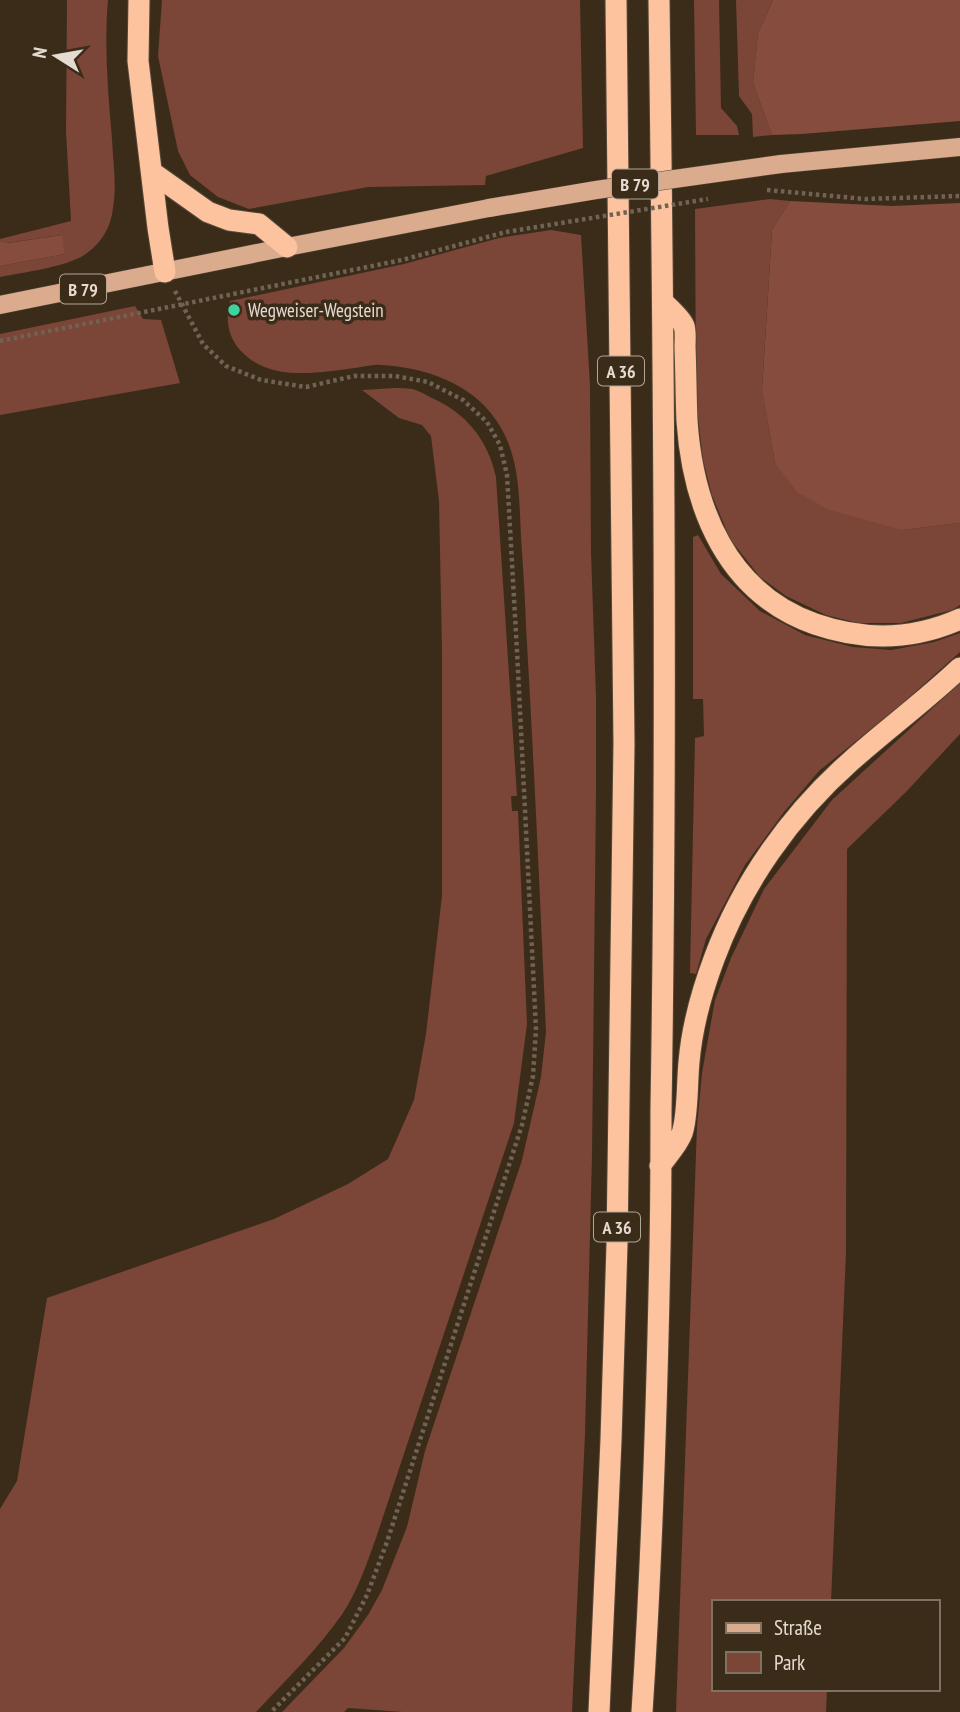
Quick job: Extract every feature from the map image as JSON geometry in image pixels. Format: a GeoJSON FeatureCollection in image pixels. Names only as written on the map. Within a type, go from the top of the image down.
{"type":"FeatureCollection","features":[{"type":"Feature","properties":{"kind":"highway"},"geometry":{"type":"LineString","coordinates":[[139,0],[138,61],[165,272]]}},
{"type":"Feature","properties":{"kind":"highway","name":"A 36"},"geometry":{"type":"LineString","coordinates":[[599,1712],[616,1272],[624,783],[616,0]]}},
{"type":"Feature","properties":{"kind":"highway","name":"A 36"},"geometry":{"type":"LineString","coordinates":[[642,1712],[647,1642],[660,1244],[664,954],[665,677],[659,0]]}},
{"type":"Feature","properties":{"kind":"highway"},"geometry":{"type":"LineString","coordinates":[[153,173],[208,212],[229,220],[260,224],[287,247]]}},
{"type":"Feature","properties":{"kind":"highway"},"geometry":{"type":"LineString","coordinates":[[663,302],[684,325],[690,454],[701,502],[713,531],[741,574],[783,609],[832,630],[886,637],[914,634],[960,620]]}},
{"type":"Feature","properties":{"kind":"highway"},"geometry":{"type":"LineString","coordinates":[[660,1166],[683,1133],[689,1059],[699,1005],[730,919],[750,883],[797,816],[820,792],[850,762],[960,668]]}},
{"type":"Feature","properties":{"kind":"main road","name":"B 79"},"geometry":{"type":"LineString","coordinates":[[0,305],[489,208],[596,190],[781,164],[960,148]]}},
{"type":"Feature","properties":{"kind":"path"},"geometry":{"type":"LineString","coordinates":[[754,192],[767,190],[865,199],[960,196]]}},
{"type":"Feature","properties":{"kind":"path"},"geometry":{"type":"LineString","coordinates":[[0,341],[402,260],[506,232],[715,198]]}},
{"type":"Feature","properties":{"kind":"path"},"geometry":{"type":"LineString","coordinates":[[165,272],[203,344],[226,366],[261,380],[306,387],[354,376],[395,376],[429,382],[463,400],[487,422],[500,445],[508,488],[536,1029],[533,1076],[522,1125],[387,1542],[367,1595],[345,1638],[271,1712]]}},
{"type":"Feature","properties":{"kind":"green space"},"geometry":{"type":"Polygon","coordinates":[[[67,0],[108,0],[107,70],[115,182],[112,215],[101,239],[79,258],[0,277],[0,266],[65,254],[61,235],[7,243],[0,239],[71,221],[66,131],[67,0]]]}},
{"type":"Feature","properties":{"kind":"green space"},"geometry":{"type":"Polygon","coordinates":[[[162,0],[580,0],[583,148],[486,176],[485,185],[368,187],[249,209],[218,197],[190,175],[178,151],[158,56],[162,0]]]}},
{"type":"Feature","properties":{"kind":"green space"},"geometry":{"type":"Polygon","coordinates":[[[694,0],[719,0],[721,108],[737,126],[739,135],[696,135],[694,0]]]}},
{"type":"Feature","properties":{"kind":"green space"},"geometry":{"type":"Polygon","coordinates":[[[736,0],[773,0],[758,33],[753,83],[772,135],[753,137],[752,114],[739,96],[736,0]]]}},
{"type":"Feature","properties":{"kind":"green space"},"geometry":{"type":"Polygon","coordinates":[[[770,199],[790,201],[772,230],[762,389],[775,463],[902,530],[960,523],[960,605],[952,610],[901,623],[858,623],[826,615],[786,596],[760,577],[730,539],[712,495],[703,460],[696,399],[695,209],[770,199]]]}},
{"type":"Feature","properties":{"kind":"green space"},"geometry":{"type":"Polygon","coordinates":[[[551,230],[581,235],[590,385],[591,552],[596,697],[592,1155],[585,1434],[572,1712],[403,1712],[348,1708],[344,1712],[282,1712],[344,1648],[368,1615],[382,1590],[407,1527],[425,1451],[522,1160],[541,1077],[546,1032],[520,506],[514,461],[504,433],[486,407],[474,396],[445,379],[414,369],[378,365],[294,373],[265,367],[252,360],[236,345],[228,321],[230,301],[404,264],[499,238],[551,230]]]}},
{"type":"Feature","properties":{"kind":"green space"},"geometry":{"type":"Polygon","coordinates":[[[135,306],[143,319],[161,320],[180,383],[0,415],[0,334],[135,306]]]}},
{"type":"Feature","properties":{"kind":"green space"},"geometry":{"type":"Polygon","coordinates":[[[395,388],[419,391],[455,411],[474,429],[481,440],[496,477],[517,796],[511,796],[512,811],[518,811],[527,1024],[514,1123],[366,1567],[343,1613],[312,1652],[256,1712],[0,1712],[0,1509],[17,1481],[47,1298],[274,1219],[348,1184],[388,1159],[414,1100],[426,1034],[442,896],[439,501],[431,436],[422,425],[399,418],[362,390],[395,388]]]}},
{"type":"Feature","properties":{"kind":"green space"},"geometry":{"type":"Polygon","coordinates":[[[698,535],[721,574],[760,611],[805,635],[853,647],[891,650],[934,642],[960,633],[960,652],[903,703],[819,771],[784,812],[745,865],[706,939],[696,974],[690,973],[695,738],[704,736],[703,699],[693,699],[693,537],[698,535]]]}},
{"type":"Feature","properties":{"kind":"green space"},"geometry":{"type":"Polygon","coordinates":[[[960,683],[960,734],[906,792],[847,849],[846,1252],[831,1600],[712,1600],[712,1691],[827,1691],[826,1712],[676,1712],[697,1126],[702,1073],[715,1000],[731,958],[764,889],[832,800],[960,683]]]}},
{"type":"Feature","properties":{"kind":"shaded area"},"geometry":{"type":"Polygon","coordinates":[[[773,0],[960,0],[960,121],[772,135],[753,83],[758,33],[773,0]]]}},
{"type":"Feature","properties":{"kind":"shaded area"},"geometry":{"type":"Polygon","coordinates":[[[790,201],[892,206],[960,203],[960,523],[902,530],[829,510],[797,492],[775,463],[762,390],[772,230],[790,201]]]}},
{"type":"Feature","properties":{"kind":"shaded area"},"geometry":{"type":"Polygon","coordinates":[[[62,235],[65,254],[0,266],[0,241],[8,243],[62,235]]]}},
{"type":"Feature","properties":{"kind":"place","name":"Wegweiser-Wegstein"},"geometry":{"type":"Point","coordinates":[234,310]}}]}
